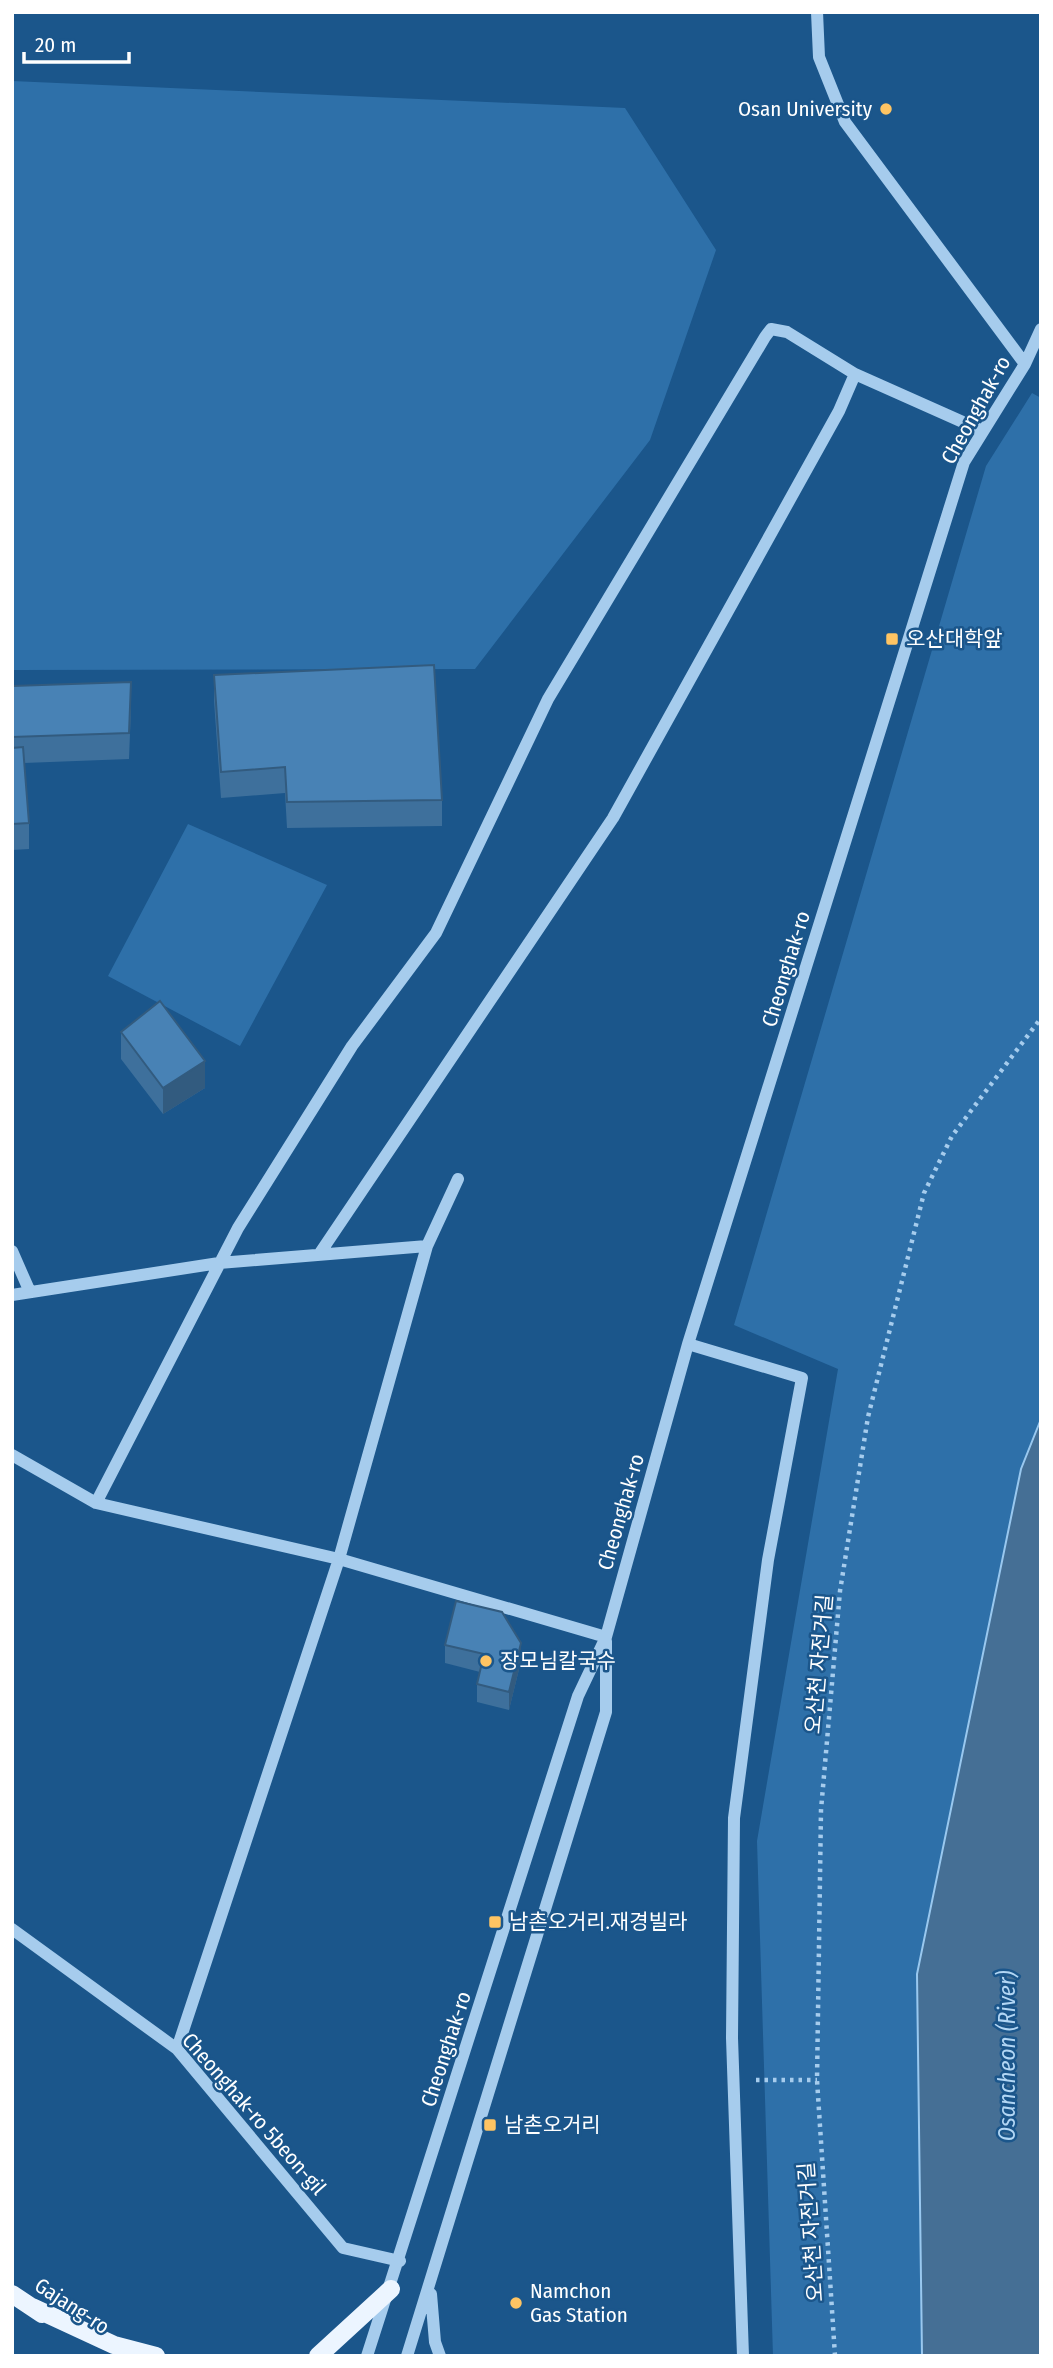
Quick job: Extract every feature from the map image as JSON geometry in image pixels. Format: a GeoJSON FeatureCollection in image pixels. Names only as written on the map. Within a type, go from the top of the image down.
{"type":"FeatureCollection","features":[{"type":"Feature","properties":{"kind":"main road"},"geometry":{"type":"LineString","coordinates":[[318,2356],[391,2289]]}},
{"type":"Feature","properties":{"kind":"main road","name":"Gajang-ro"},"geometry":{"type":"LineString","coordinates":[[12,2294],[107,2356]]}},
{"type":"Feature","properties":{"kind":"main road"},"geometry":{"type":"LineString","coordinates":[[32,2307],[114,2345],[156,2356]]}},
{"type":"Feature","properties":{"kind":"street"},"geometry":{"type":"LineString","coordinates":[[817,12],[818,57],[845,122],[1025,364]]}},
{"type":"Feature","properties":{"kind":"street"},"geometry":{"type":"LineString","coordinates":[[96,1503],[238,1228],[352,1046],[436,933],[548,699],[771,329],[788,332],[855,374],[984,431]]}},
{"type":"Feature","properties":{"kind":"street","name":"Cheonghak-ro"},"geometry":{"type":"LineString","coordinates":[[367,2356],[400,2261],[578,1696],[606,1637],[688,1344],[964,462],[1025,364],[1041,329]]}},
{"type":"Feature","properties":{"kind":"street"},"geometry":{"type":"LineString","coordinates":[[320,1253],[613,818],[821,445],[855,374]]}},
{"type":"Feature","properties":{"kind":"street"},"geometry":{"type":"LineString","coordinates":[[177,2049],[339,1559],[427,1246],[458,1179]]}},
{"type":"Feature","properties":{"kind":"street"},"geometry":{"type":"LineString","coordinates":[[12,1295],[219,1263],[427,1246]]}},
{"type":"Feature","properties":{"kind":"street"},"geometry":{"type":"LineString","coordinates":[[12,1251],[30,1292]]}},
{"type":"Feature","properties":{"kind":"street"},"geometry":{"type":"LineString","coordinates":[[688,1344],[802,1378],[768,1560],[734,1818],[734,2080],[743,2356]]}},
{"type":"Feature","properties":{"kind":"street"},"geometry":{"type":"LineString","coordinates":[[12,1455],[96,1503],[339,1559],[606,1637]]}},
{"type":"Feature","properties":{"kind":"street","name":"Cheonghak-ro"},"geometry":{"type":"LineString","coordinates":[[407,2356],[606,1712],[606,1637]]}},
{"type":"Feature","properties":{"kind":"street","name":"Cheonghak-ro 5beon-gil"},"geometry":{"type":"LineString","coordinates":[[12,1929],[177,2049],[344,2248],[400,2261]]}},
{"type":"Feature","properties":{"kind":"street"},"geometry":{"type":"LineString","coordinates":[[430,2287],[435,2342],[440,2356]]}},
{"type":"Feature","properties":{"kind":"path","name":"오산천 자전거길"},"geometry":{"type":"LineString","coordinates":[[835,2356],[817,2080],[822,1796],[840,1591],[868,1418],[924,1193],[952,1136],[1041,1018]]}},
{"type":"Feature","properties":{"kind":"path"},"geometry":{"type":"LineString","coordinates":[[734,2080],[817,2080]]}},
{"type":"Feature","properties":{"kind":"shaded area"},"geometry":{"type":"Polygon","coordinates":[[[12,81],[625,108],[716,250],[650,440],[475,669],[12,670],[12,81]]]}},
{"type":"Feature","properties":{"kind":"shaded area"},"geometry":{"type":"Polygon","coordinates":[[[1032,393],[1041,398],[1041,2356],[773,2356],[757,1841],[838,1369],[734,1325],[986,466],[1032,393]]]}},
{"type":"Feature","properties":{"kind":"shaded area"},"geometry":{"type":"Polygon","coordinates":[[[188,824],[327,885],[240,1046],[108,976],[188,824]]]}},
{"type":"Feature","properties":{"kind":"water","name":"Osancheon (River)"},"geometry":{"type":"Polygon","coordinates":[[[1041,1419],[1041,2356],[922,2356],[917,1974],[1021,1469],[1041,1419]]]}},
{"type":"Feature","properties":{"kind":"building"},"geometry":{"type":"Polygon","coordinates":[[[434,665],[442,800],[287,802],[285,767],[221,772],[214,675],[434,665]]]}},
{"type":"Feature","properties":{"kind":"building"},"geometry":{"type":"Polygon","coordinates":[[[131,682],[129,733],[12,737],[12,686],[131,682]]]}},
{"type":"Feature","properties":{"kind":"building"},"geometry":{"type":"Polygon","coordinates":[[[23,747],[29,823],[12,824],[12,748],[23,747]]]}},
{"type":"Feature","properties":{"kind":"building"},"geometry":{"type":"Polygon","coordinates":[[[160,1001],[205,1061],[163,1088],[121,1032],[160,1001]]]}},
{"type":"Feature","properties":{"kind":"building"},"geometry":{"type":"Polygon","coordinates":[[[456,1601],[502,1612],[521,1643],[509,1692],[477,1684],[484,1654],[445,1645],[456,1601]]]}},
{"type":"Feature","properties":{"kind":"place","name":"Osan University"},"geometry":{"type":"Point","coordinates":[886,109]}},
{"type":"Feature","properties":{"kind":"place","name":"오산대학앞"},"geometry":{"type":"Point","coordinates":[892,639]}},
{"type":"Feature","properties":{"kind":"place","name":"장모님칼국수"},"geometry":{"type":"Point","coordinates":[486,1661]}},
{"type":"Feature","properties":{"kind":"place","name":"남촌오거리.재경빌라"},"geometry":{"type":"Point","coordinates":[495,1922]}},
{"type":"Feature","properties":{"kind":"place","name":"남촌오거리"},"geometry":{"type":"Point","coordinates":[490,2125]}},
{"type":"Feature","properties":{"kind":"place","name":"Namchon Gas Station"},"geometry":{"type":"Point","coordinates":[516,2303]}}]}
